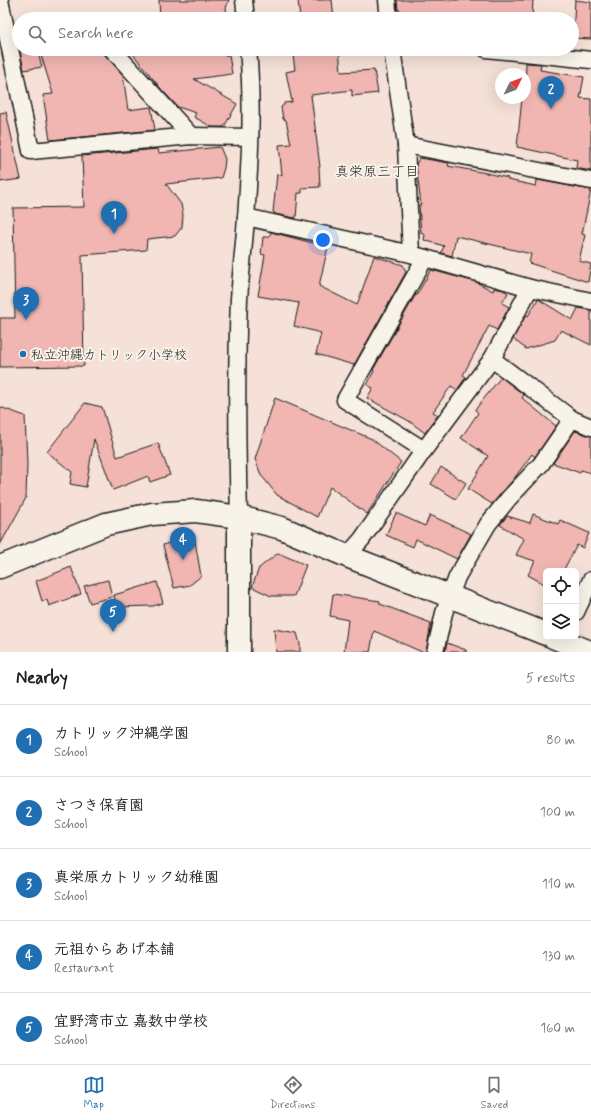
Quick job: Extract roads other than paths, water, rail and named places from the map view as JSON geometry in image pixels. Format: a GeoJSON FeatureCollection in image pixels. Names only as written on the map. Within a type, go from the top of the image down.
{"type":"FeatureCollection","features":[{"type":"Feature","properties":{"kind":"street"},"geometry":{"type":"LineString","coordinates":[[0,0],[12,31]]}},
{"type":"Feature","properties":{"kind":"street"},"geometry":{"type":"LineString","coordinates":[[244,0],[245,12]]}},
{"type":"Feature","properties":{"kind":"street"},"geometry":{"type":"LineString","coordinates":[[388,0],[389,12]]}},
{"type":"Feature","properties":{"kind":"street"},"geometry":{"type":"LineString","coordinates":[[17,56],[31,151],[191,136],[250,137]]}},
{"type":"Feature","properties":{"kind":"street"},"geometry":{"type":"LineString","coordinates":[[118,56],[191,136]]}},
{"type":"Feature","properties":{"kind":"street"},"geometry":{"type":"LineString","coordinates":[[239,652],[236,439],[237,366],[239,298],[246,217],[250,137],[248,56]]}},
{"type":"Feature","properties":{"kind":"street"},"geometry":{"type":"LineString","coordinates":[[393,56],[406,145],[418,256],[345,400],[424,450]]}},
{"type":"Feature","properties":{"kind":"street"},"geometry":{"type":"LineString","coordinates":[[553,56],[591,60]]}},
{"type":"Feature","properties":{"kind":"street"},"geometry":{"type":"LineString","coordinates":[[406,145],[591,181]]}},
{"type":"Feature","properties":{"kind":"street"},"geometry":{"type":"LineString","coordinates":[[246,217],[418,256],[530,288],[591,301]]}},
{"type":"Feature","properties":{"kind":"street"},"geometry":{"type":"LineString","coordinates":[[347,556],[362,539],[424,450],[492,360],[530,288]]}},
{"type":"Feature","properties":{"kind":"street"},"geometry":{"type":"LineString","coordinates":[[492,360],[572,419],[591,427]]}},
{"type":"Feature","properties":{"kind":"street"},"geometry":{"type":"LineString","coordinates":[[435,652],[444,613],[457,577],[488,524],[509,498],[542,464],[572,419]]}},
{"type":"Feature","properties":{"kind":"street"},"geometry":{"type":"LineString","coordinates":[[0,567],[106,524],[152,514],[196,511],[238,517],[282,528],[347,556],[543,634]]}},
{"type":"Feature","properties":{"kind":"street"},"geometry":{"type":"LineString","coordinates":[[579,606],[591,580]]}},
{"type":"Feature","properties":{"kind":"street"},"geometry":{"type":"LineString","coordinates":[[557,640],[590,652]]}},
{"type":"Feature","properties":{"kind":"place","name":"さつき保育園"},"geometry":{"type":"Point","coordinates":[551,109]}},
{"type":"Feature","properties":{"kind":"place","name":"カトリック沖縄学園"},"geometry":{"type":"Point","coordinates":[114,234]}},
{"type":"Feature","properties":{"kind":"place","name":"真栄原カトリック幼稚園"},"geometry":{"type":"Point","coordinates":[26,320]}},
{"type":"Feature","properties":{"kind":"place","name":"私立沖縄カトリック小学校"},"geometry":{"type":"Point","coordinates":[23,354]}},
{"type":"Feature","properties":{"kind":"place","name":"元祖からあげ本舗"},"geometry":{"type":"Point","coordinates":[183,560]}},
{"type":"Feature","properties":{"kind":"place","name":"宜野湾市立 嘉数中学校"},"geometry":{"type":"Point","coordinates":[113,632]}},
{"type":"Feature","properties":{"kind":"district","name":"真栄原三丁目"},"geometry":{"type":"Point","coordinates":[377,171]}}]}
